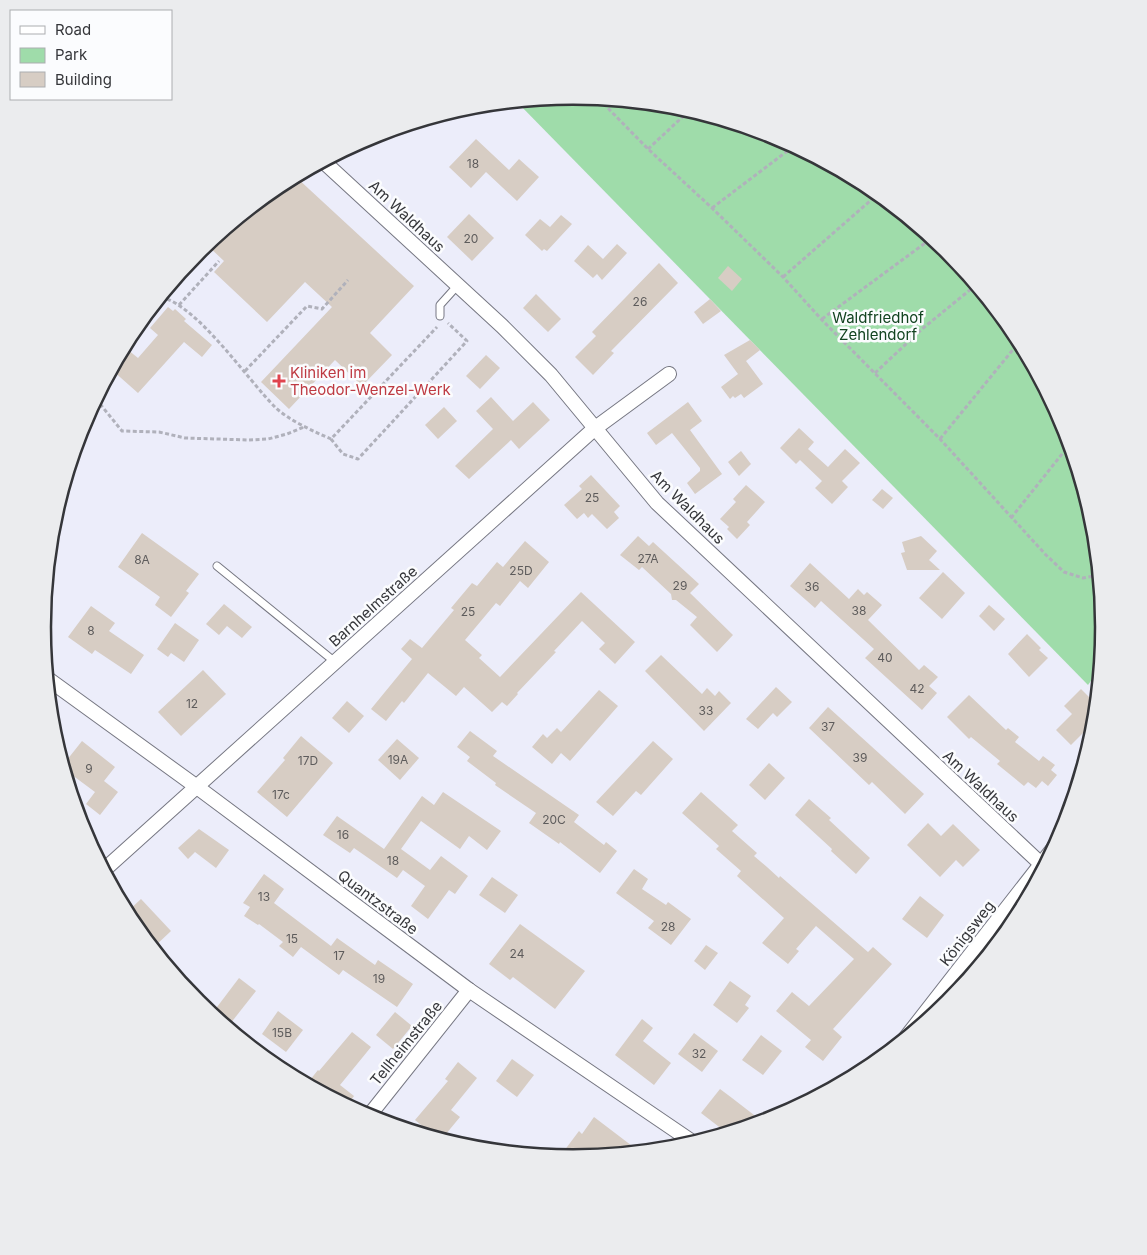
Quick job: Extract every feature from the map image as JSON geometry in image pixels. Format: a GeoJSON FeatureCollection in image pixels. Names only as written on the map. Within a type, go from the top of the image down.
{"type":"FeatureCollection","features":[{"type":"Feature","properties":{"kind":"street","name":"Am Waldhaus"},"geometry":{"type":"LineString","coordinates":[[329,166],[502,326],[551,375],[657,503],[1040,863]]}},
{"type":"Feature","properties":{"kind":"street","name":"Barnhelmstraße"},"geometry":{"type":"LineString","coordinates":[[109,866],[594,428],[669,374]]}},
{"type":"Feature","properties":{"kind":"street","name":"Quantzstraße"},"geometry":{"type":"LineString","coordinates":[[55,684],[197,787],[469,990],[686,1137]]}},
{"type":"Feature","properties":{"kind":"street","name":"Königsweg"},"geometry":{"type":"LineString","coordinates":[[924,1015],[1035,872]]}},
{"type":"Feature","properties":{"kind":"street","name":"Tellheimstraße"},"geometry":{"type":"LineString","coordinates":[[374,1110],[469,990]]}},
{"type":"Feature","properties":{"kind":"lane"},"geometry":{"type":"LineString","coordinates":[[442,318],[440,304],[458,286]]}},
{"type":"Feature","properties":{"kind":"lane"},"geometry":{"type":"LineString","coordinates":[[217,566],[335,662]]}},
{"type":"Feature","properties":{"kind":"path"},"geometry":{"type":"LineString","coordinates":[[605,106],[783,277],[1064,572],[1083,578],[1093,576]]}},
{"type":"Feature","properties":{"kind":"path"},"geometry":{"type":"LineString","coordinates":[[648,149],[683,117]]}},
{"type":"Feature","properties":{"kind":"path"},"geometry":{"type":"LineString","coordinates":[[712,208],[787,151]]}},
{"type":"Feature","properties":{"kind":"path"},"geometry":{"type":"LineString","coordinates":[[783,277],[872,199]]}},
{"type":"Feature","properties":{"kind":"path"},"geometry":{"type":"LineString","coordinates":[[822,320],[926,242]]}},
{"type":"Feature","properties":{"kind":"path"},"geometry":{"type":"LineString","coordinates":[[179,305],[219,261]]}},
{"type":"Feature","properties":{"kind":"path"},"geometry":{"type":"LineString","coordinates":[[245,371],[308,306],[322,309],[348,280]]}},
{"type":"Feature","properties":{"kind":"path"},"geometry":{"type":"LineString","coordinates":[[875,372],[922,328],[971,289]]}},
{"type":"Feature","properties":{"kind":"path"},"geometry":{"type":"LineString","coordinates":[[167,300],[179,305],[218,341],[276,408],[331,439],[343,454],[358,459],[467,341],[442,318],[331,439]]}},
{"type":"Feature","properties":{"kind":"path"},"geometry":{"type":"LineString","coordinates":[[940,440],[1015,348]]}},
{"type":"Feature","properties":{"kind":"path"},"geometry":{"type":"LineString","coordinates":[[101,405],[122,431],[159,432],[185,438],[268,439],[287,434],[305,426]]}},
{"type":"Feature","properties":{"kind":"path"},"geometry":{"type":"LineString","coordinates":[[1011,518],[1065,451]]}},
{"type":"Feature","properties":{"kind":"green space","name":"Waldfriedhof Zehlendorf"},"geometry":{"type":"Polygon","coordinates":[[[574,105],[608,106],[675,115],[741,133],[773,145],[835,175],[891,213],[943,258],[988,310],[1026,366],[1056,428],[1068,460],[1086,526],[1095,593],[1095,662],[1093,678],[1088,685],[523,108],[574,105]]]}},
{"type":"Feature","properties":{"kind":"building"},"geometry":{"type":"Polygon","coordinates":[[[476,139],[509,170],[519,159],[539,177],[517,201],[486,172],[471,188],[449,167],[476,139]]]}},
{"type":"Feature","properties":{"kind":"building"},"geometry":{"type":"Polygon","coordinates":[[[301,182],[414,286],[370,333],[392,355],[362,386],[335,360],[289,409],[261,382],[332,307],[305,282],[267,322],[214,272],[224,261],[213,250],[256,213],[301,182]]]}},
{"type":"Feature","properties":{"kind":"building"},"geometry":{"type":"Polygon","coordinates":[[[469,214],[494,238],[472,261],[447,237],[469,214]]]}},
{"type":"Feature","properties":{"kind":"building"},"geometry":{"type":"Polygon","coordinates":[[[561,215],[572,224],[547,251],[544,249],[542,251],[525,235],[540,219],[550,227],[561,215]]]}},
{"type":"Feature","properties":{"kind":"building"},"geometry":{"type":"Polygon","coordinates":[[[617,244],[627,253],[602,280],[597,274],[593,278],[574,261],[588,245],[603,259],[617,244]]]}},
{"type":"Feature","properties":{"kind":"building"},"geometry":{"type":"Polygon","coordinates":[[[659,263],[678,283],[611,351],[614,353],[593,375],[575,357],[596,336],[592,332],[659,263]]]}},
{"type":"Feature","properties":{"kind":"building"},"geometry":{"type":"Polygon","coordinates":[[[728,266],[742,279],[732,291],[718,278],[728,266]]]}},
{"type":"Feature","properties":{"kind":"building"},"geometry":{"type":"Polygon","coordinates":[[[536,294],[561,319],[548,332],[523,308],[536,294]]]}},
{"type":"Feature","properties":{"kind":"building"},"geometry":{"type":"Polygon","coordinates":[[[710,299],[721,311],[703,324],[694,312],[710,299]]]}},
{"type":"Feature","properties":{"kind":"building"},"geometry":{"type":"Polygon","coordinates":[[[168,307],[173,311],[175,309],[186,319],[184,321],[212,345],[202,357],[184,342],[138,393],[117,374],[130,352],[138,358],[158,335],[150,328],[168,307]]]}},
{"type":"Feature","properties":{"kind":"building"},"geometry":{"type":"Polygon","coordinates":[[[750,340],[760,350],[746,361],[763,384],[744,398],[741,394],[730,399],[721,387],[738,374],[724,355],[750,340]]]}},
{"type":"Feature","properties":{"kind":"building"},"geometry":{"type":"Polygon","coordinates":[[[486,355],[500,368],[480,389],[466,376],[486,355]]]}},
{"type":"Feature","properties":{"kind":"building"},"geometry":{"type":"Polygon","coordinates":[[[491,397],[513,421],[533,402],[550,420],[519,449],[511,440],[469,479],[455,466],[493,429],[476,411],[491,397]]]}},
{"type":"Feature","properties":{"kind":"building"},"geometry":{"type":"Polygon","coordinates":[[[688,402],[702,421],[690,430],[722,474],[695,494],[687,483],[700,471],[700,468],[672,433],[656,445],[647,433],[688,402]]]}},
{"type":"Feature","properties":{"kind":"building"},"geometry":{"type":"Polygon","coordinates":[[[444,407],[457,421],[438,439],[425,425],[444,407]]]}},
{"type":"Feature","properties":{"kind":"building"},"geometry":{"type":"Polygon","coordinates":[[[799,428],[814,442],[808,449],[828,467],[845,449],[860,463],[842,481],[848,487],[832,504],[815,488],[822,481],[800,460],[796,464],[780,448],[799,428]]]}},
{"type":"Feature","properties":{"kind":"building"},"geometry":{"type":"Polygon","coordinates":[[[741,451],[751,464],[739,476],[728,462],[741,451]]]}},
{"type":"Feature","properties":{"kind":"building"},"geometry":{"type":"Polygon","coordinates":[[[591,475],[620,506],[614,512],[619,518],[607,529],[592,514],[588,518],[584,513],[577,519],[564,505],[582,489],[579,486],[591,475]]]}},
{"type":"Feature","properties":{"kind":"building"},"geometry":{"type":"Polygon","coordinates":[[[746,485],[765,502],[747,522],[750,525],[737,539],[727,529],[729,527],[720,519],[736,502],[733,499],[746,485]]]}},
{"type":"Feature","properties":{"kind":"building"},"geometry":{"type":"Polygon","coordinates":[[[882,489],[893,498],[883,509],[872,500],[882,489]]]}},
{"type":"Feature","properties":{"kind":"building"},"geometry":{"type":"Polygon","coordinates":[[[142,533],[199,574],[186,591],[189,593],[171,617],[155,605],[160,597],[118,567],[142,533]]]}},
{"type":"Feature","properties":{"kind":"building"},"geometry":{"type":"Polygon","coordinates":[[[638,536],[649,546],[653,542],[699,584],[690,593],[733,635],[717,652],[690,625],[697,617],[676,600],[672,600],[671,594],[642,567],[639,570],[620,555],[638,536]]]}},
{"type":"Feature","properties":{"kind":"building"},"geometry":{"type":"Polygon","coordinates":[[[921,536],[937,551],[929,560],[940,570],[907,570],[901,553],[905,552],[902,542],[921,536]]]}},
{"type":"Feature","properties":{"kind":"building"},"geometry":{"type":"Polygon","coordinates":[[[525,541],[549,562],[528,588],[520,581],[500,606],[496,603],[465,640],[482,655],[479,658],[500,677],[581,592],[635,642],[615,664],[599,649],[605,643],[582,621],[507,706],[502,702],[492,712],[464,687],[456,696],[428,673],[404,703],[402,701],[386,721],[371,709],[412,659],[401,649],[410,639],[422,648],[454,610],[451,608],[472,583],[477,586],[497,562],[503,567],[525,541]]]}},
{"type":"Feature","properties":{"kind":"building"},"geometry":{"type":"Polygon","coordinates":[[[810,563],[849,599],[858,589],[864,595],[867,592],[882,605],[868,620],[919,670],[924,665],[938,677],[929,686],[937,693],[922,710],[865,658],[874,649],[821,601],[815,608],[790,586],[810,563]]]}},
{"type":"Feature","properties":{"kind":"building"},"geometry":{"type":"Polygon","coordinates":[[[943,572],[965,593],[942,619],[919,598],[943,572]]]}},
{"type":"Feature","properties":{"kind":"building"},"geometry":{"type":"Polygon","coordinates":[[[224,604],[252,627],[242,638],[227,626],[219,635],[206,624],[224,604]]]}},
{"type":"Feature","properties":{"kind":"building"},"geometry":{"type":"Polygon","coordinates":[[[989,605],[1005,619],[994,631],[979,616],[989,605]]]}},
{"type":"Feature","properties":{"kind":"building"},"geometry":{"type":"Polygon","coordinates":[[[91,606],[115,623],[109,631],[144,655],[131,674],[95,650],[92,654],[68,637],[91,606]]]}},
{"type":"Feature","properties":{"kind":"building"},"geometry":{"type":"Polygon","coordinates":[[[175,623],[199,640],[184,662],[171,653],[168,657],[157,649],[175,623]]]}},
{"type":"Feature","properties":{"kind":"building"},"geometry":{"type":"Polygon","coordinates":[[[1027,634],[1041,648],[1039,650],[1048,658],[1029,677],[1008,654],[1027,634]]]}},
{"type":"Feature","properties":{"kind":"building"},"geometry":{"type":"Polygon","coordinates":[[[661,655],[702,694],[707,688],[715,696],[719,691],[731,703],[704,731],[645,671],[661,655]]]}},
{"type":"Feature","properties":{"kind":"building"},"geometry":{"type":"Polygon","coordinates":[[[203,670],[226,694],[181,736],[158,712],[203,670]]]}},
{"type":"Feature","properties":{"kind":"building"},"geometry":{"type":"Polygon","coordinates":[[[776,687],[792,702],[777,717],[773,713],[758,729],[746,719],[776,687]]]}},
{"type":"Feature","properties":{"kind":"building"},"geometry":{"type":"Polygon","coordinates":[[[1081,689],[1091,699],[1086,730],[1071,745],[1056,730],[1072,714],[1064,706],[1081,689]]]}},
{"type":"Feature","properties":{"kind":"building"},"geometry":{"type":"Polygon","coordinates":[[[599,690],[618,706],[570,761],[561,753],[552,764],[532,747],[543,734],[547,738],[557,728],[561,732],[599,690]]]}},
{"type":"Feature","properties":{"kind":"building"},"geometry":{"type":"Polygon","coordinates":[[[969,695],[1006,730],[1008,728],[1019,737],[1015,742],[1039,761],[1043,756],[1055,765],[1051,770],[1057,775],[1048,786],[1042,781],[1036,788],[1028,782],[1024,786],[997,764],[1000,761],[971,737],[969,739],[947,717],[969,695]]]}},
{"type":"Feature","properties":{"kind":"building"},"geometry":{"type":"Polygon","coordinates":[[[347,701],[364,716],[349,733],[332,718],[347,701]]]}},
{"type":"Feature","properties":{"kind":"building"},"geometry":{"type":"Polygon","coordinates":[[[828,707],[924,794],[905,814],[872,782],[869,785],[809,728],[828,707]]]}},
{"type":"Feature","properties":{"kind":"building"},"geometry":{"type":"Polygon","coordinates":[[[470,731],[497,751],[493,756],[579,815],[574,822],[604,845],[606,842],[617,851],[600,873],[560,842],[559,844],[529,823],[536,813],[495,785],[496,783],[467,761],[470,757],[457,747],[470,731]]]}},
{"type":"Feature","properties":{"kind":"building"},"geometry":{"type":"Polygon","coordinates":[[[301,736],[333,763],[287,817],[257,792],[285,760],[283,758],[301,736]]]}},
{"type":"Feature","properties":{"kind":"building"},"geometry":{"type":"Polygon","coordinates":[[[397,739],[419,758],[400,780],[378,760],[397,739]]]}},
{"type":"Feature","properties":{"kind":"building"},"geometry":{"type":"Polygon","coordinates":[[[82,741],[115,767],[104,781],[118,792],[100,815],[86,804],[95,792],[73,776],[68,759],[82,741]]]}},
{"type":"Feature","properties":{"kind":"building"},"geometry":{"type":"Polygon","coordinates":[[[653,741],[673,759],[641,795],[636,791],[613,816],[596,802],[653,741]]]}},
{"type":"Feature","properties":{"kind":"building"},"geometry":{"type":"Polygon","coordinates":[[[769,763],[785,778],[765,800],[749,785],[769,763]]]}},
{"type":"Feature","properties":{"kind":"building"},"geometry":{"type":"Polygon","coordinates":[[[443,792],[501,831],[487,850],[469,836],[460,849],[421,821],[401,849],[430,870],[441,856],[468,876],[455,894],[449,890],[428,919],[411,906],[425,886],[403,870],[397,878],[354,848],[350,853],[323,835],[337,816],[384,849],[422,796],[434,805],[443,792]]]}},
{"type":"Feature","properties":{"kind":"building"},"geometry":{"type":"Polygon","coordinates":[[[701,792],[738,825],[732,831],[757,853],[754,856],[868,952],[873,947],[892,964],[833,1029],[842,1037],[823,1061],[805,1047],[811,1040],[776,1011],[792,992],[809,1006],[854,959],[816,926],[796,949],[799,951],[788,964],[762,943],[784,918],[737,876],[741,871],[716,849],[719,846],[682,813],[701,792]]]}},
{"type":"Feature","properties":{"kind":"building"},"geometry":{"type":"Polygon","coordinates":[[[809,799],[831,818],[829,820],[870,858],[856,874],[795,815],[809,799]]]}},
{"type":"Feature","properties":{"kind":"building"},"geometry":{"type":"Polygon","coordinates":[[[928,823],[941,836],[953,824],[980,850],[963,867],[956,860],[940,877],[907,845],[928,823]]]}},
{"type":"Feature","properties":{"kind":"building"},"geometry":{"type":"Polygon","coordinates":[[[199,829],[229,850],[216,868],[195,852],[188,859],[178,848],[199,829]]]}},
{"type":"Feature","properties":{"kind":"building"},"geometry":{"type":"Polygon","coordinates":[[[634,869],[648,879],[642,889],[666,905],[668,902],[691,919],[671,945],[648,928],[654,921],[616,893],[634,869]]]}},
{"type":"Feature","properties":{"kind":"building"},"geometry":{"type":"Polygon","coordinates":[[[264,874],[284,889],[274,903],[331,946],[337,938],[375,965],[378,960],[413,984],[397,1007],[343,970],[339,975],[301,947],[293,957],[279,946],[283,942],[259,924],[244,916],[250,907],[243,903],[264,874]]]}},
{"type":"Feature","properties":{"kind":"building"},"geometry":{"type":"Polygon","coordinates":[[[492,877],[518,895],[505,913],[479,895],[492,877]]]}},
{"type":"Feature","properties":{"kind":"building"},"geometry":{"type":"Polygon","coordinates":[[[920,896],[944,915],[927,938],[902,919],[920,896]]]}},
{"type":"Feature","properties":{"kind":"building"},"geometry":{"type":"Polygon","coordinates":[[[141,899],[171,931],[158,943],[132,907],[141,899]]]}},
{"type":"Feature","properties":{"kind":"building"},"geometry":{"type":"Polygon","coordinates":[[[520,924],[585,971],[555,1009],[513,977],[510,980],[489,964],[520,924]]]}},
{"type":"Feature","properties":{"kind":"building"},"geometry":{"type":"Polygon","coordinates":[[[706,945],[718,953],[705,970],[694,961],[706,945]]]}},
{"type":"Feature","properties":{"kind":"building"},"geometry":{"type":"Polygon","coordinates":[[[239,978],[256,991],[232,1022],[216,1008],[239,978]]]}},
{"type":"Feature","properties":{"kind":"building"},"geometry":{"type":"Polygon","coordinates":[[[730,981],[751,996],[745,1005],[749,1008],[737,1023],[713,1005],[730,981]]]}},
{"type":"Feature","properties":{"kind":"building"},"geometry":{"type":"Polygon","coordinates":[[[278,1011],[303,1030],[286,1052],[262,1034],[278,1011]]]}},
{"type":"Feature","properties":{"kind":"building"},"geometry":{"type":"Polygon","coordinates":[[[395,1012],[412,1026],[393,1049],[376,1035],[395,1012]]]}},
{"type":"Feature","properties":{"kind":"building"},"geometry":{"type":"Polygon","coordinates":[[[642,1019],[653,1028],[643,1041],[671,1063],[654,1085],[615,1055],[642,1019]]]}},
{"type":"Feature","properties":{"kind":"building"},"geometry":{"type":"Polygon","coordinates":[[[352,1032],[371,1047],[340,1085],[354,1096],[351,1100],[311,1079],[352,1032]]]}},
{"type":"Feature","properties":{"kind":"building"},"geometry":{"type":"Polygon","coordinates":[[[694,1033],[718,1051],[702,1072],[678,1054],[694,1033]]]}},
{"type":"Feature","properties":{"kind":"building"},"geometry":{"type":"Polygon","coordinates":[[[761,1035],[782,1051],[763,1075],[742,1060],[761,1035]]]}},
{"type":"Feature","properties":{"kind":"building"},"geometry":{"type":"Polygon","coordinates":[[[512,1059],[534,1075],[517,1097],[496,1081],[512,1059]]]}},
{"type":"Feature","properties":{"kind":"building"},"geometry":{"type":"Polygon","coordinates":[[[458,1062],[477,1078],[451,1110],[460,1117],[446,1134],[424,1128],[415,1120],[448,1081],[445,1079],[458,1062]]]}},
{"type":"Feature","properties":{"kind":"building"},"geometry":{"type":"Polygon","coordinates":[[[720,1089],[756,1116],[721,1128],[701,1113],[720,1089]]]}},
{"type":"Feature","properties":{"kind":"building"},"geometry":{"type":"Polygon","coordinates":[[[594,1117],[632,1146],[608,1149],[565,1150],[579,1131],[582,1134],[594,1117]]]}},
{"type":"Feature","properties":{"kind":"place","name":"Kliniken im Theodor-Wenzel-Werk"},"geometry":{"type":"Point","coordinates":[279,381]}}]}
